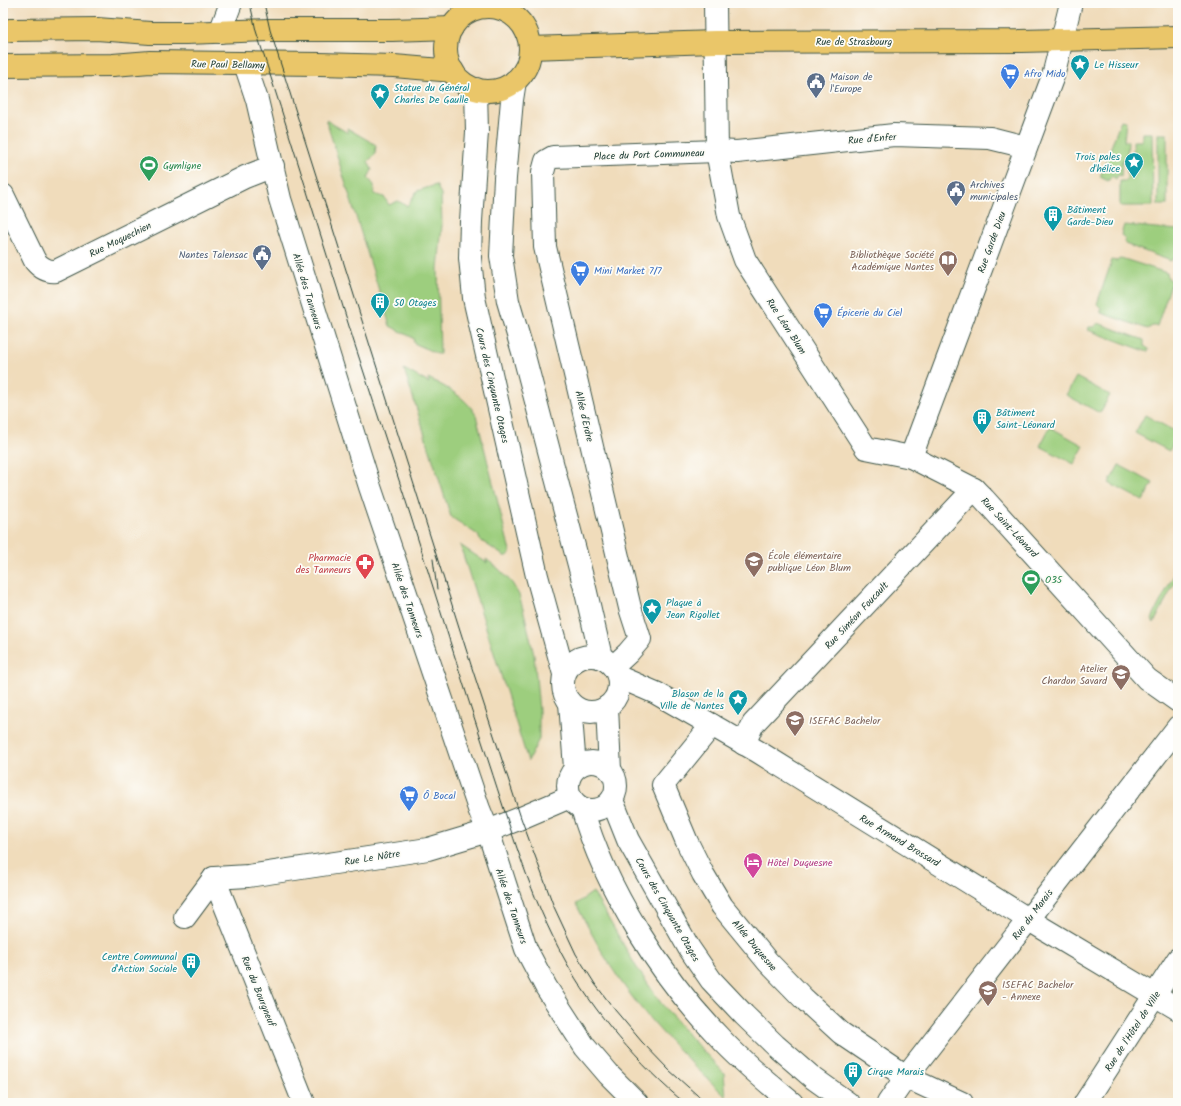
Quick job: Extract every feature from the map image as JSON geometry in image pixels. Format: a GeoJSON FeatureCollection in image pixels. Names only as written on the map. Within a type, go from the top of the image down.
{"type":"FeatureCollection","features":[{"type":"Feature","properties":{"kind":"main road"},"geometry":{"type":"LineString","coordinates":[[484,5],[500,9],[511,14],[519,12],[529,38],[530,48],[529,60],[524,72],[505,88],[493,90],[476,89],[467,85],[453,71],[448,59],[446,47],[448,37],[458,19],[484,5]]}},
{"type":"Feature","properties":{"kind":"main road"},"geometry":{"type":"LineString","coordinates":[[3,31],[97,29],[165,33],[452,28]]}},
{"type":"Feature","properties":{"kind":"main road","name":"Rue de Strasbourg"},"geometry":{"type":"LineString","coordinates":[[530,48],[715,42],[1063,40],[1178,37]]}},
{"type":"Feature","properties":{"kind":"main road","name":"Rue Paul Bellamy"},"geometry":{"type":"LineString","coordinates":[[3,66],[113,65],[150,62],[394,66],[453,71]]}},
{"type":"Feature","properties":{"kind":"street"},"geometry":{"type":"LineString","coordinates":[[220,32],[231,3]]}},
{"type":"Feature","properties":{"kind":"street","name":"Place du Port Communeau"},"geometry":{"type":"LineString","coordinates":[[553,157],[717,151],[715,3]]}},
{"type":"Feature","properties":{"kind":"street","name":"Rue Garde Dieu"},"geometry":{"type":"LineString","coordinates":[[912,457],[1053,76],[1071,3]]}},
{"type":"Feature","properties":{"kind":"street","name":"Allée des Tanneurs"},"geometry":{"type":"LineString","coordinates":[[245,64],[257,100],[280,200],[370,487],[479,809],[488,831],[526,949],[546,987],[585,1047],[609,1075],[637,1103]]}},
{"type":"Feature","properties":{"kind":"street"},"geometry":{"type":"LineString","coordinates":[[515,81],[510,114],[500,256],[508,301],[523,352],[585,588],[611,667],[618,694],[607,708],[601,710],[588,712],[575,707],[570,703]]}},
{"type":"Feature","properties":{"kind":"street","name":"Cours des Cinquante Otages"},"geometry":{"type":"LineString","coordinates":[[476,89],[477,132],[470,258],[474,298],[537,576],[564,674],[563,689],[570,703],[575,768],[570,774],[568,789],[576,802],[622,904],[641,936],[686,1000],[720,1038],[753,1071],[792,1103]]}},
{"type":"Feature","properties":{"kind":"street","name":"Rue d'Enfer"},"geometry":{"type":"LineString","coordinates":[[717,151],[737,152],[894,135],[990,138],[1026,147]]}},
{"type":"Feature","properties":{"kind":"street","name":"Rue Léon Blum"},"geometry":{"type":"LineString","coordinates":[[717,151],[729,216],[745,260],[866,448],[912,457]]}},
{"type":"Feature","properties":{"kind":"street","name":"Allée d'Erdre"},"geometry":{"type":"LineString","coordinates":[[553,157],[546,162],[543,172],[545,247],[630,608],[640,639],[628,653],[611,667]]}},
{"type":"Feature","properties":{"kind":"street","name":"Rue Moquechien"},"geometry":{"type":"LineString","coordinates":[[3,195],[35,261],[44,268],[56,271],[245,177],[273,166]]}},
{"type":"Feature","properties":{"kind":"street","name":"Rue Saint-Léonard"},"geometry":{"type":"LineString","coordinates":[[912,457],[974,489],[1147,679],[1178,701]]}},
{"type":"Feature","properties":{"kind":"street","name":"Rue Siméon Foucault"},"geometry":{"type":"LineString","coordinates":[[744,744],[753,724],[974,489]]}},
{"type":"Feature","properties":{"kind":"street"},"geometry":{"type":"LineString","coordinates":[[564,674],[572,662],[586,655],[611,667]]}},
{"type":"Feature","properties":{"kind":"street","name":"Rue Armand Brossard"},"geometry":{"type":"LineString","coordinates":[[611,667],[744,744],[1178,1009]]}},
{"type":"Feature","properties":{"kind":"street","name":"Cours des Cinquante Otages"},"geometry":{"type":"LineString","coordinates":[[607,708],[610,770],[616,785],[612,800],[628,840],[689,948],[711,980],[744,1015],[775,1045],[813,1078],[848,1103]]}},
{"type":"Feature","properties":{"kind":"street","name":"Allée Duquesne"},"geometry":{"type":"LineString","coordinates":[[712,725],[663,785],[687,842],[703,874],[722,906],[768,962],[803,998],[841,1033],[906,1077],[962,1103]]}},
{"type":"Feature","properties":{"kind":"street","name":"Rue du Marais"},"geometry":{"type":"LineString","coordinates":[[888,1103],[936,1038],[1178,727]]}},
{"type":"Feature","properties":{"kind":"street"},"geometry":{"type":"LineString","coordinates":[[575,768],[580,764],[592,762],[606,766],[610,770]]}},
{"type":"Feature","properties":{"kind":"street"},"geometry":{"type":"LineString","coordinates":[[576,802],[594,810],[600,809],[612,800]]}},
{"type":"Feature","properties":{"kind":"street","name":"Rue Le Nôtre"},"geometry":{"type":"LineString","coordinates":[[214,878],[248,876],[428,849],[488,831],[527,816],[576,802]]}},
{"type":"Feature","properties":{"kind":"street"},"geometry":{"type":"LineString","coordinates":[[185,917],[214,878]]}},
{"type":"Feature","properties":{"kind":"street","name":"Rue du Bourgneuf"},"geometry":{"type":"LineString","coordinates":[[214,878],[304,1103]]}},
{"type":"Feature","properties":{"kind":"street","name":"Rue de l'Hôtel de Ville"},"geometry":{"type":"LineString","coordinates":[[1085,1103],[1178,959]]}},
{"type":"Feature","properties":{"kind":"green space"},"geometry":{"type":"Polygon","coordinates":[[[326,120],[348,133],[347,128],[376,145],[375,155],[368,161],[372,170],[368,178],[374,185],[374,194],[384,197],[389,205],[398,201],[407,206],[417,191],[436,185],[441,194],[442,225],[438,269],[440,354],[414,343],[413,338],[390,326],[326,120]]]}},
{"type":"Feature","properties":{"kind":"green space"},"geometry":{"type":"Polygon","coordinates":[[[1121,120],[1126,121],[1124,141],[1128,141],[1127,160],[1122,160],[1121,176],[1118,175],[1116,179],[1112,176],[1108,181],[1100,177],[1121,120]]]}},
{"type":"Feature","properties":{"kind":"green space"},"geometry":{"type":"Polygon","coordinates":[[[1142,133],[1152,133],[1153,206],[1120,206],[1120,181],[1127,181],[1127,166],[1134,166],[1133,141],[1142,141],[1142,133]]]}},
{"type":"Feature","properties":{"kind":"green space"},"geometry":{"type":"Polygon","coordinates":[[[1158,134],[1167,134],[1167,205],[1158,205],[1158,134]]]}},
{"type":"Feature","properties":{"kind":"green space"},"geometry":{"type":"Polygon","coordinates":[[[1124,225],[1178,230],[1178,257],[1171,261],[1125,244],[1125,238],[1121,235],[1124,225]]]}},
{"type":"Feature","properties":{"kind":"green space"},"geometry":{"type":"Polygon","coordinates":[[[1121,258],[1167,273],[1168,278],[1172,281],[1157,326],[1152,326],[1148,329],[1101,313],[1101,308],[1097,304],[1112,260],[1117,261],[1121,258]]]}},
{"type":"Feature","properties":{"kind":"green space"},"geometry":{"type":"Polygon","coordinates":[[[1098,323],[1144,340],[1144,346],[1149,349],[1148,352],[1088,330],[1089,327],[1094,327],[1098,323]]]}},
{"type":"Feature","properties":{"kind":"green space"},"geometry":{"type":"Polygon","coordinates":[[[404,369],[429,383],[428,378],[455,393],[472,408],[476,415],[510,551],[510,554],[507,556],[504,556],[480,540],[478,535],[451,517],[404,369]]]}},
{"type":"Feature","properties":{"kind":"green space"},"geometry":{"type":"Polygon","coordinates":[[[1076,377],[1110,395],[1100,413],[1066,395],[1076,377]]]}},
{"type":"Feature","properties":{"kind":"green space"},"geometry":{"type":"Polygon","coordinates":[[[1145,415],[1178,433],[1169,451],[1135,433],[1145,415]]]}},
{"type":"Feature","properties":{"kind":"green space"},"geometry":{"type":"Polygon","coordinates":[[[1050,427],[1084,446],[1074,464],[1040,446],[1050,427]]]}},
{"type":"Feature","properties":{"kind":"green space"},"geometry":{"type":"Polygon","coordinates":[[[1119,465],[1153,483],[1143,501],[1109,483],[1119,465]]]}},
{"type":"Feature","properties":{"kind":"green space"},"geometry":{"type":"Polygon","coordinates":[[[460,545],[487,563],[486,559],[499,569],[512,583],[519,595],[534,655],[539,710],[539,739],[528,761],[460,545]]]}},
{"type":"Feature","properties":{"kind":"green space"},"geometry":{"type":"Polygon","coordinates":[[[1178,567],[1178,576],[1154,623],[1152,620],[1154,614],[1178,567]]]}},
{"type":"Feature","properties":{"kind":"green space"},"geometry":{"type":"Polygon","coordinates":[[[593,892],[637,968],[661,1003],[688,1035],[724,1073],[726,1097],[674,1045],[650,1018],[627,990],[613,969],[593,937],[576,904],[593,892]]]}},
{"type":"Feature","properties":{"kind":"tram line"},"geometry":{"type":"LineString","coordinates":[[250,3],[256,31],[353,339],[522,864],[553,937],[576,979],[603,1018],[635,1056],[685,1103]]}},
{"type":"Feature","properties":{"kind":"tram line"},"geometry":{"type":"LineString","coordinates":[[264,3],[270,30],[472,668],[521,818],[554,907],[576,954],[595,984],[615,1010],[642,1042],[669,1070],[706,1103]]}},
{"type":"Feature","properties":{"kind":"tram line"},"geometry":{"type":"LineString","coordinates":[[433,559],[437,589]]}},
{"type":"Feature","properties":{"kind":"place","name":"Le Hisseur"},"geometry":{"type":"Point","coordinates":[1080,81]}},
{"type":"Feature","properties":{"kind":"place","name":"Afro Mido"},"geometry":{"type":"Point","coordinates":[1010,90]}},
{"type":"Feature","properties":{"kind":"place","name":"Maison de l'Europe"},"geometry":{"type":"Point","coordinates":[816,99]}},
{"type":"Feature","properties":{"kind":"place","name":"Statue du Général Charles De Gaulle"},"geometry":{"type":"Point","coordinates":[380,110]}},
{"type":"Feature","properties":{"kind":"place","name":"Trois pales d'hélice"},"geometry":{"type":"Point","coordinates":[1134,179]}},
{"type":"Feature","properties":{"kind":"place","name":"Gymligne"},"geometry":{"type":"Point","coordinates":[149,182]}},
{"type":"Feature","properties":{"kind":"place","name":"Archives municipales"},"geometry":{"type":"Point","coordinates":[956,207]}},
{"type":"Feature","properties":{"kind":"place","name":"Bâtiment Garde-Dieu"},"geometry":{"type":"Point","coordinates":[1053,232]}},
{"type":"Feature","properties":{"kind":"place","name":"Nantes Talensac"},"geometry":{"type":"Point","coordinates":[262,271]}},
{"type":"Feature","properties":{"kind":"place","name":"Bibliothèque Société Académique Nantes"},"geometry":{"type":"Point","coordinates":[948,277]}},
{"type":"Feature","properties":{"kind":"place","name":"Mini Market 7/7"},"geometry":{"type":"Point","coordinates":[580,287]}},
{"type":"Feature","properties":{"kind":"place","name":"50 Otages"},"geometry":{"type":"Point","coordinates":[380,319]}},
{"type":"Feature","properties":{"kind":"place","name":"Épicerie du Ciel"},"geometry":{"type":"Point","coordinates":[823,329]}},
{"type":"Feature","properties":{"kind":"place","name":"Bâtiment Saint-Léonard"},"geometry":{"type":"Point","coordinates":[982,435]}},
{"type":"Feature","properties":{"kind":"place","name":"École élémentaire publique Léon Blum"},"geometry":{"type":"Point","coordinates":[754,578]}},
{"type":"Feature","properties":{"kind":"place","name":"Pharmacie des Tanneurs"},"geometry":{"type":"Point","coordinates":[365,580]}},
{"type":"Feature","properties":{"kind":"place","name":"O35"},"geometry":{"type":"Point","coordinates":[1031,596]}},
{"type":"Feature","properties":{"kind":"place","name":"Plaque à Jean Rigollet"},"geometry":{"type":"Point","coordinates":[652,625]}},
{"type":"Feature","properties":{"kind":"place","name":"Atelier Chardon Savard"},"geometry":{"type":"Point","coordinates":[1121,691]}},
{"type":"Feature","properties":{"kind":"place","name":"Blason de la Ville de Nantes"},"geometry":{"type":"Point","coordinates":[738,716]}},
{"type":"Feature","properties":{"kind":"place","name":"ISEFAC Bachelor"},"geometry":{"type":"Point","coordinates":[795,737]}},
{"type":"Feature","properties":{"kind":"place","name":"Ô Bocal"},"geometry":{"type":"Point","coordinates":[409,812]}},
{"type":"Feature","properties":{"kind":"place","name":"Hôtel Duquesne"},"geometry":{"type":"Point","coordinates":[753,879]}},
{"type":"Feature","properties":{"kind":"place","name":"Centre Communal d'Action Sociale"},"geometry":{"type":"Point","coordinates":[191,979]}},
{"type":"Feature","properties":{"kind":"place","name":"ISEFAC Bachelor - Annexe"},"geometry":{"type":"Point","coordinates":[988,1007]}},
{"type":"Feature","properties":{"kind":"place","name":"Cirque Marais"},"geometry":{"type":"Point","coordinates":[853,1088]}}]}
